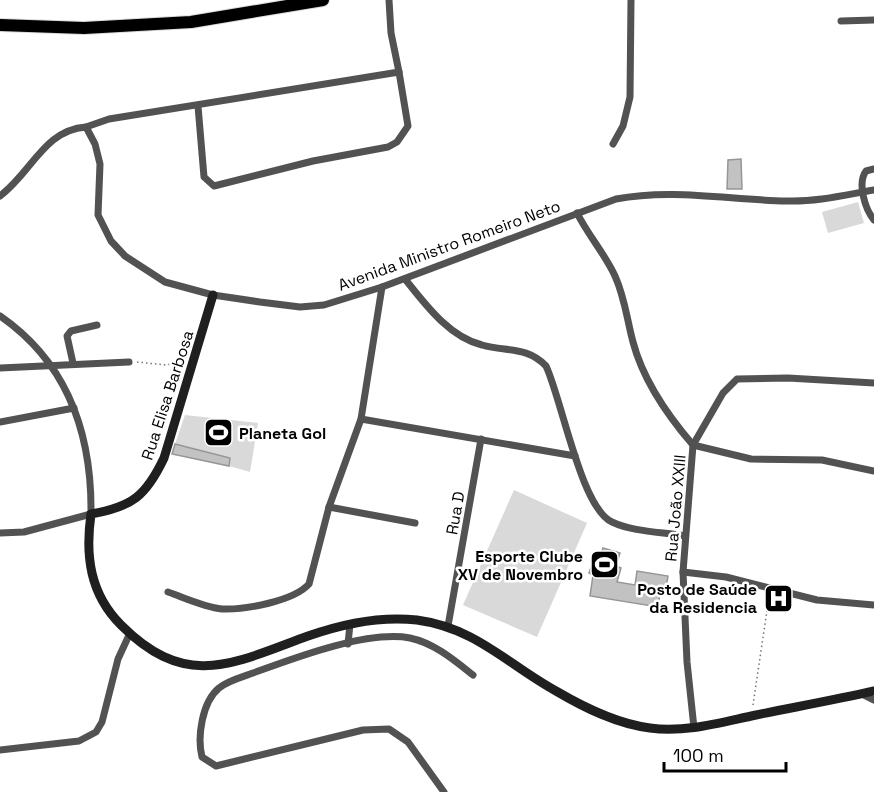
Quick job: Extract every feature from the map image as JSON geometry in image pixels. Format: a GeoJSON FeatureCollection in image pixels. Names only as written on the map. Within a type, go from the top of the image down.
{"type":"FeatureCollection","features":[{"type":"Feature","properties":{"kind":"highway"},"geometry":{"type":"LineString","coordinates":[[0,25],[84,28],[190,22],[323,0]]}},
{"type":"Feature","properties":{"kind":"street"},"geometry":{"type":"LineString","coordinates":[[198,106],[204,177],[214,186],[222,186],[270,171],[374,150],[397,142],[408,126],[391,33],[389,0]]}},
{"type":"Feature","properties":{"kind":"street"},"geometry":{"type":"LineString","coordinates":[[613,144],[623,126],[630,97],[631,0]]}},
{"type":"Feature","properties":{"kind":"street"},"geometry":{"type":"LineString","coordinates":[[841,21],[874,20]]}},
{"type":"Feature","properties":{"kind":"street"},"geometry":{"type":"LineString","coordinates":[[0,196],[26,172],[57,134],[70,128],[86,127],[109,119],[399,72]]}},
{"type":"Feature","properties":{"kind":"street","name":"Avenida Ministro Romeiro Neto"},"geometry":{"type":"LineString","coordinates":[[86,127],[95,144],[100,164],[98,216],[111,241],[125,256],[165,282],[213,295],[300,307],[324,305],[382,287],[616,198],[637,195],[787,201],[816,200],[874,190]]}},
{"type":"Feature","properties":{"kind":"street"},"geometry":{"type":"LineString","coordinates":[[874,169],[863,176],[868,210],[874,220]]}},
{"type":"Feature","properties":{"kind":"street","name":"Rua João XXIII"},"geometry":{"type":"LineString","coordinates":[[577,213],[614,274],[627,307],[634,343],[651,384],[678,427],[693,445],[683,572],[687,662],[694,728]]}},
{"type":"Feature","properties":{"kind":"street"},"geometry":{"type":"LineString","coordinates":[[405,279],[433,311],[465,338],[481,345],[524,351],[542,362],[554,384],[575,456],[592,500],[604,517],[624,525],[685,536]]}},
{"type":"Feature","properties":{"kind":"street"},"geometry":{"type":"LineString","coordinates":[[168,592],[221,609],[242,607],[301,593],[309,584],[329,507],[361,419],[382,287]]}},
{"type":"Feature","properties":{"kind":"street","name":"Rua Elisa Barbosa"},"geometry":{"type":"LineString","coordinates":[[0,533],[24,532],[115,510],[130,502],[153,482],[164,458],[213,295]]}},
{"type":"Feature","properties":{"kind":"street"},"geometry":{"type":"LineString","coordinates":[[0,316],[32,342],[62,381],[84,436],[91,474],[91,514],[87,538],[89,566],[95,587],[106,606],[130,633],[159,654],[179,663],[206,667],[235,664],[309,636],[350,624],[386,619],[416,620],[448,626],[472,636],[556,692],[601,714],[653,729],[694,728],[874,691]]}},
{"type":"Feature","properties":{"kind":"street"},"geometry":{"type":"LineString","coordinates":[[73,363],[67,336],[72,332],[97,325]]}},
{"type":"Feature","properties":{"kind":"street"},"geometry":{"type":"LineString","coordinates":[[0,368],[129,362]]}},
{"type":"Feature","properties":{"kind":"street"},"geometry":{"type":"LineString","coordinates":[[874,383],[788,378],[737,379],[723,393],[693,445],[751,459],[822,460],[874,471]]}},
{"type":"Feature","properties":{"kind":"street"},"geometry":{"type":"LineString","coordinates":[[0,422],[74,408]]}},
{"type":"Feature","properties":{"kind":"street"},"geometry":{"type":"LineString","coordinates":[[361,419],[575,456]]}},
{"type":"Feature","properties":{"kind":"street","name":"Rua D"},"geometry":{"type":"LineString","coordinates":[[448,626],[481,439]]}},
{"type":"Feature","properties":{"kind":"street"},"geometry":{"type":"LineString","coordinates":[[329,507],[415,523]]}},
{"type":"Feature","properties":{"kind":"street"},"geometry":{"type":"LineString","coordinates":[[683,572],[726,577],[770,590],[844,604],[874,604]]}},
{"type":"Feature","properties":{"kind":"street"},"geometry":{"type":"LineString","coordinates":[[348,644],[350,624]]}},
{"type":"Feature","properties":{"kind":"street"},"geometry":{"type":"LineString","coordinates":[[0,750],[79,741],[96,732],[102,722],[118,659],[130,633]]}},
{"type":"Feature","properties":{"kind":"street"},"geometry":{"type":"LineString","coordinates":[[444,792],[408,742],[388,729],[363,730],[228,765],[216,766],[202,757],[200,747],[202,726],[211,697],[220,687],[287,660],[348,644],[393,636],[412,638],[435,648],[473,675]]}},
{"type":"Feature","properties":{"kind":"street"},"geometry":{"type":"LineString","coordinates":[[862,694],[874,700]]}},
{"type":"Feature","properties":{"kind":"path"},"geometry":{"type":"LineString","coordinates":[[129,362],[166,365],[195,360]]}},
{"type":"Feature","properties":{"kind":"path"},"geometry":{"type":"LineString","coordinates":[[752,716],[770,590]]}},
{"type":"Feature","properties":{"kind":"shaded area"},"geometry":{"type":"Polygon","coordinates":[[[858,202],[864,223],[828,233],[822,212],[858,202]]]}},
{"type":"Feature","properties":{"kind":"shaded area","name":"Planeta Gol"},"geometry":{"type":"Polygon","coordinates":[[[185,415],[258,423],[250,472],[229,466],[230,458],[175,444],[185,415]]]}},
{"type":"Feature","properties":{"kind":"shaded area"},"geometry":{"type":"Polygon","coordinates":[[[514,490],[587,523],[537,637],[463,605],[514,490]]]}},
{"type":"Feature","properties":{"kind":"building"},"geometry":{"type":"Polygon","coordinates":[[[741,159],[742,189],[727,189],[728,160],[741,159]]]}},
{"type":"Feature","properties":{"kind":"building"},"geometry":{"type":"Polygon","coordinates":[[[175,444],[230,458],[229,466],[172,454],[175,444]]]}},
{"type":"Feature","properties":{"kind":"building"},"geometry":{"type":"Polygon","coordinates":[[[603,548],[620,553],[616,566],[621,568],[617,582],[635,585],[637,571],[668,576],[666,588],[661,587],[658,607],[590,596],[593,575],[589,573],[593,562],[598,563],[603,548]]]}},
{"type":"Feature","properties":{"kind":"place","name":"Planeta Gol"},"geometry":{"type":"Point","coordinates":[218,433]}},
{"type":"Feature","properties":{"kind":"place","name":"Esporte Clube XV de Novembro"},"geometry":{"type":"Point","coordinates":[604,565]}},
{"type":"Feature","properties":{"kind":"place","name":"Posto de Saúde da Residencia"},"geometry":{"type":"Point","coordinates":[778,598]}}]}
